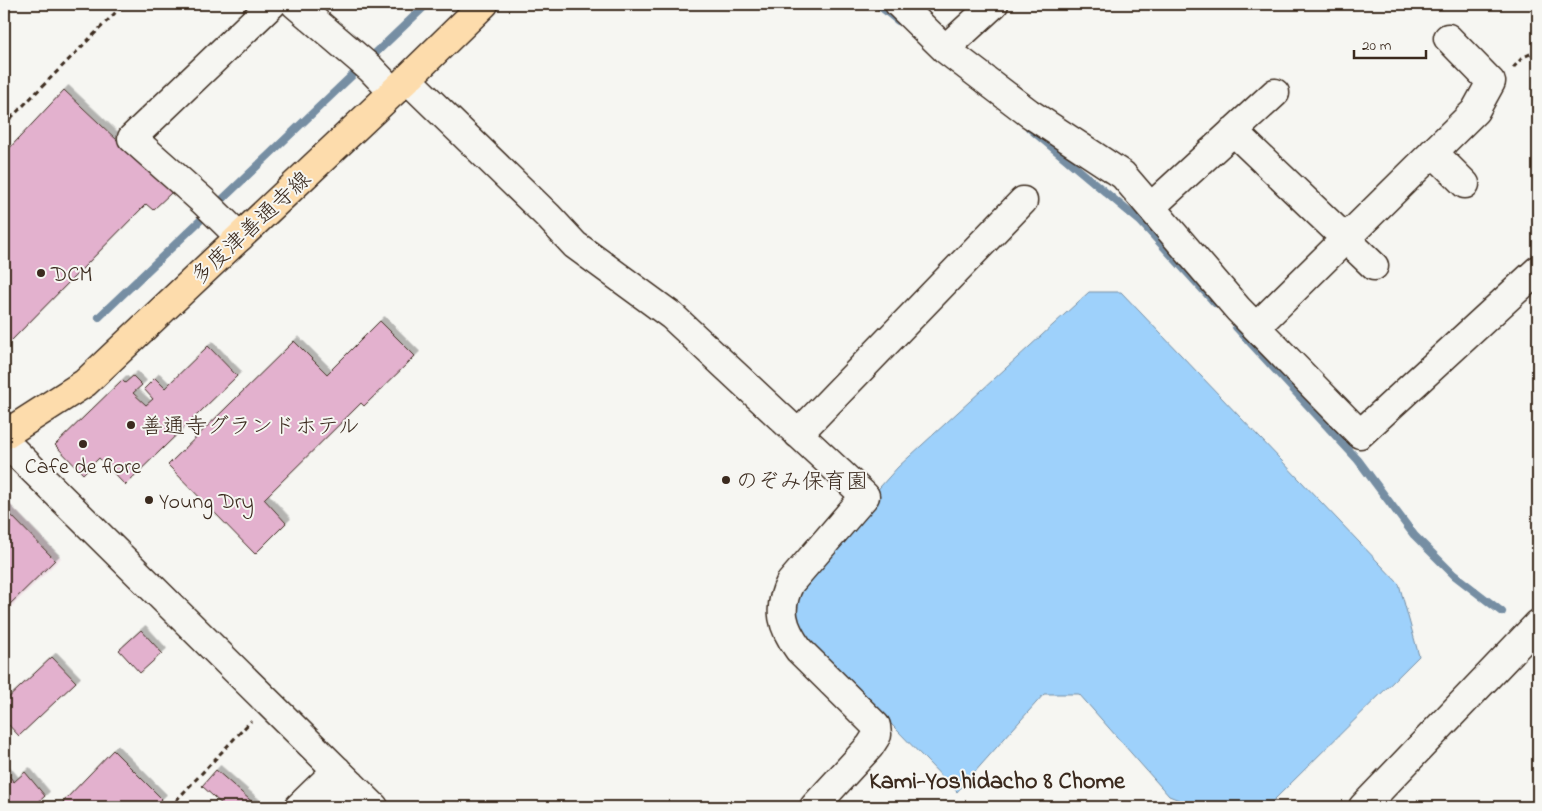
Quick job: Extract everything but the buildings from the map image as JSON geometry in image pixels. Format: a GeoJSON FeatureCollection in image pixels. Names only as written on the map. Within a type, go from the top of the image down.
{"type":"FeatureCollection","features":[{"type":"Feature","properties":{"kind":"main road","name":"多度津善通寺線"},"geometry":{"type":"LineString","coordinates":[[4,435],[85,383],[484,4]]}},
{"type":"Feature","properties":{"kind":"street"},"geometry":{"type":"LineString","coordinates":[[240,236],[132,138],[272,4]]}},
{"type":"Feature","properties":{"kind":"street"},"geometry":{"type":"LineString","coordinates":[[295,4],[364,62],[400,85],[548,216],[575,245],[672,316],[865,496],[790,583],[783,597],[782,612],[790,638],[798,650],[868,716],[876,726],[876,735],[870,746],[814,807]]}},
{"type":"Feature","properties":{"kind":"street"},"geometry":{"type":"LineString","coordinates":[[899,4],[946,50],[1030,113],[1123,175],[1238,309],[1360,434],[1538,270]]}},
{"type":"Feature","properties":{"kind":"street"},"geometry":{"type":"LineString","coordinates":[[946,50],[994,4]]}},
{"type":"Feature","properties":{"kind":"street"},"geometry":{"type":"LineString","coordinates":[[1256,327],[1475,111],[1491,82],[1448,38]]}},
{"type":"Feature","properties":{"kind":"street"},"geometry":{"type":"LineString","coordinates":[[1151,207],[1275,93]]}},
{"type":"Feature","properties":{"kind":"street"},"geometry":{"type":"LineString","coordinates":[[1233,131],[1374,266]]}},
{"type":"Feature","properties":{"kind":"street"},"geometry":{"type":"LineString","coordinates":[[1433,152],[1465,184]]}},
{"type":"Feature","properties":{"kind":"street"},"geometry":{"type":"LineString","coordinates":[[798,434],[1023,201]]}},
{"type":"Feature","properties":{"kind":"street"},"geometry":{"type":"LineString","coordinates":[[4,440],[374,807]]}},
{"type":"Feature","properties":{"kind":"street"},"geometry":{"type":"LineString","coordinates":[[1364,807],[1538,624]]}},
{"type":"Feature","properties":{"kind":"street"},"geometry":{"type":"LineString","coordinates":[[299,807],[344,777]]}},
{"type":"Feature","properties":{"kind":"street"},"geometry":{"type":"LineString","coordinates":[[326,807],[344,777]]}},
{"type":"Feature","properties":{"kind":"path"},"geometry":{"type":"LineString","coordinates":[[4,125],[124,4]]}},
{"type":"Feature","properties":{"kind":"path"},"geometry":{"type":"LineString","coordinates":[[1491,82],[1510,71],[1523,57],[1538,51]]}},
{"type":"Feature","properties":{"kind":"path"},"geometry":{"type":"LineString","coordinates":[[4,112],[10,119]]}},
{"type":"Feature","properties":{"kind":"path"},"geometry":{"type":"LineString","coordinates":[[170,807],[269,703]]}},
{"type":"Feature","properties":{"kind":"shaded area"},"geometry":{"type":"Polygon","coordinates":[[[4,498],[61,558],[4,614],[4,498]]]}},
{"type":"Feature","properties":{"kind":"water"},"geometry":{"type":"Polygon","coordinates":[[[1089,292],[1121,292],[1399,584],[1419,656],[1272,802],[1246,807],[1197,807],[1169,796],[1079,694],[1044,694],[957,792],[802,632],[788,605],[793,584],[898,467],[1089,292]]]}},
{"type":"Feature","properties":{"kind":"waterway"},"geometry":{"type":"LineString","coordinates":[[99,317],[427,4]]}},
{"type":"Feature","properties":{"kind":"waterway"},"geometry":{"type":"LineString","coordinates":[[877,4],[898,21]]}},
{"type":"Feature","properties":{"kind":"waterway"},"geometry":{"type":"LineString","coordinates":[[1029,128],[1141,222],[1215,303]]}},
{"type":"Feature","properties":{"kind":"waterway"},"geometry":{"type":"LineString","coordinates":[[1236,327],[1358,460],[1414,535],[1454,575],[1502,612]]}},
{"type":"Feature","properties":{"kind":"place","name":"DCM"},"geometry":{"type":"Point","coordinates":[41,273]}},
{"type":"Feature","properties":{"kind":"place","name":"善通寺グランドホテル"},"geometry":{"type":"Point","coordinates":[131,425]}},
{"type":"Feature","properties":{"kind":"place","name":"Cafe de flore"},"geometry":{"type":"Point","coordinates":[83,444]}},
{"type":"Feature","properties":{"kind":"place","name":"のぞみ保育園"},"geometry":{"type":"Point","coordinates":[726,480]}},
{"type":"Feature","properties":{"kind":"place","name":"Young Dry"},"geometry":{"type":"Point","coordinates":[149,500]}},
{"type":"Feature","properties":{"kind":"district","name":"Kami-Yoshidacho 8 Chome"},"geometry":{"type":"Point","coordinates":[997,780]}}]}
